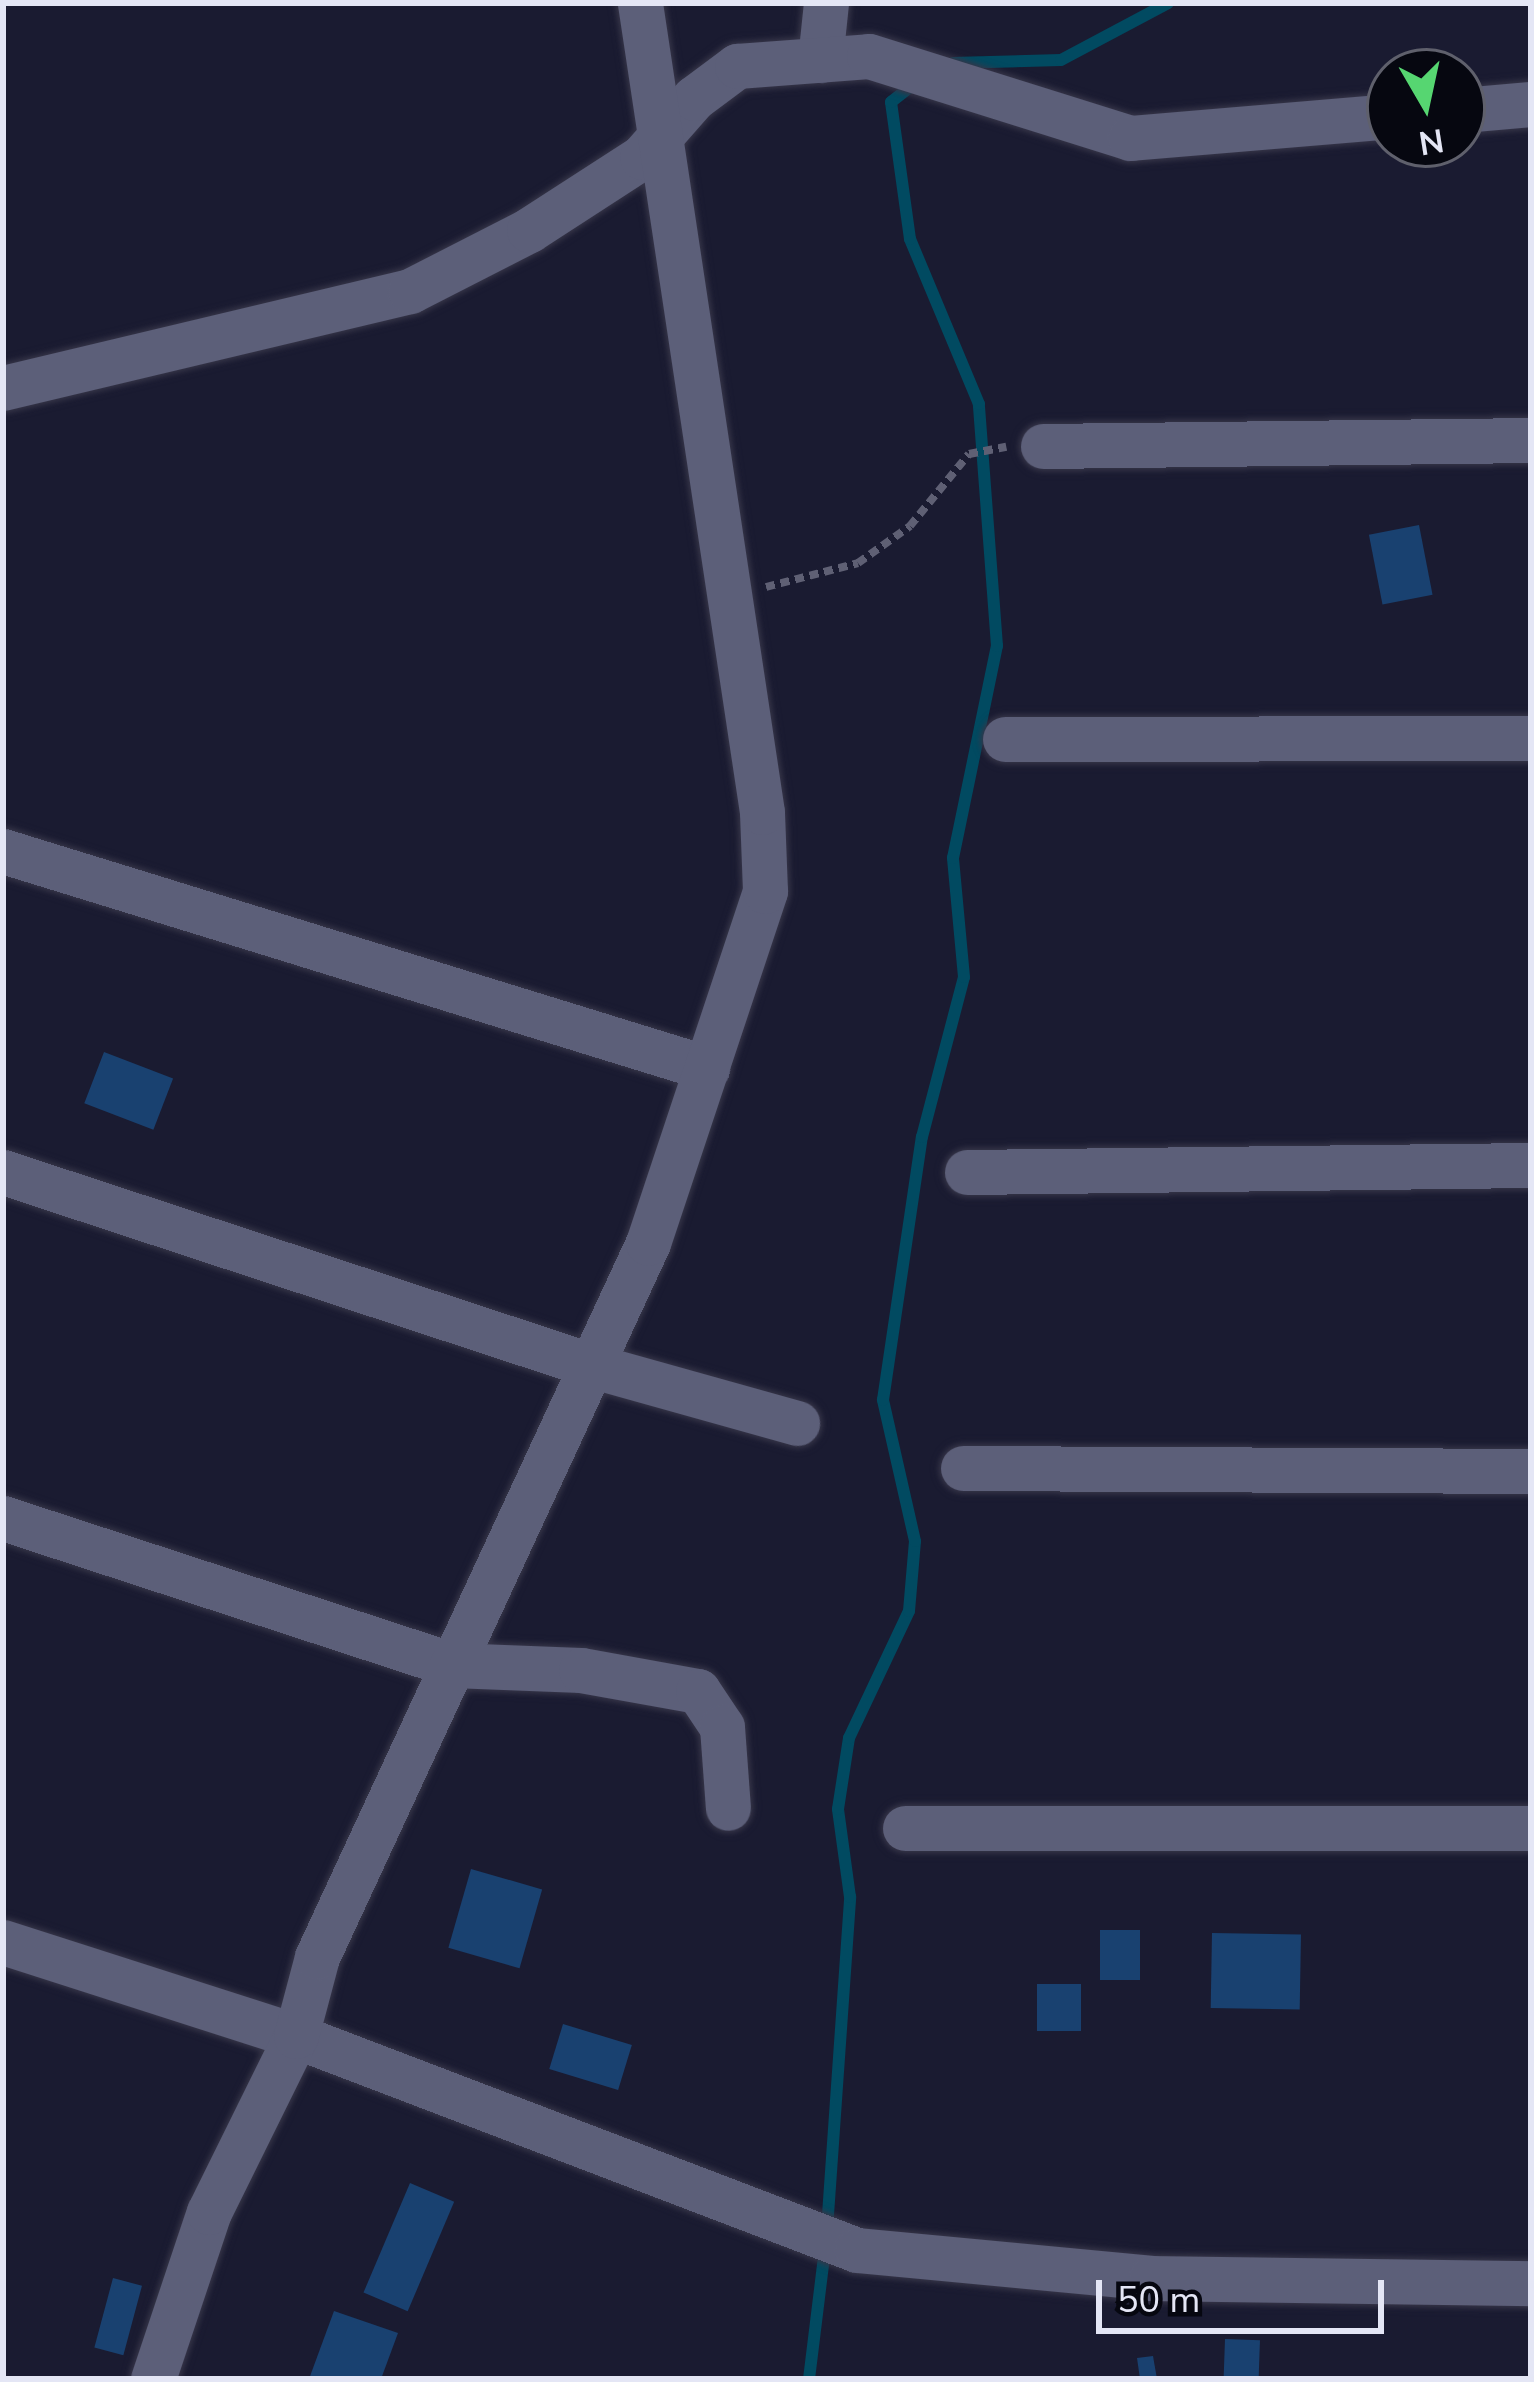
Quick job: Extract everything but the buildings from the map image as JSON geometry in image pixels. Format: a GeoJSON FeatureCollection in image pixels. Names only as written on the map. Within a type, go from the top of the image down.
{"type":"FeatureCollection","features":[{"type":"Feature","properties":{"kind":"street"},"geometry":{"type":"LineString","coordinates":[[153,2379],[209,2212],[296,2036],[317,1957],[648,1243],[765,891],[730,592],[666,138],[640,3]]}},
{"type":"Feature","properties":{"kind":"street"},"geometry":{"type":"LineString","coordinates":[[820,60],[826,3]]}},
{"type":"Feature","properties":{"kind":"street"},"geometry":{"type":"LineString","coordinates":[[3,388],[410,291],[529,230],[666,138],[694,98],[737,66],[869,56],[1130,138],[1366,118]]}},
{"type":"Feature","properties":{"kind":"street"},"geometry":{"type":"LineString","coordinates":[[1486,108],[1531,104]]}},
{"type":"Feature","properties":{"kind":"street"},"geometry":{"type":"LineString","coordinates":[[1043,446],[1531,440]]}},
{"type":"Feature","properties":{"kind":"street"},"geometry":{"type":"LineString","coordinates":[[1005,740],[1531,738]]}},
{"type":"Feature","properties":{"kind":"street"},"geometry":{"type":"LineString","coordinates":[[3,850],[706,1068]]}},
{"type":"Feature","properties":{"kind":"street"},"geometry":{"type":"LineString","coordinates":[[968,1172],[1531,1165]]}},
{"type":"Feature","properties":{"kind":"street"},"geometry":{"type":"LineString","coordinates":[[3,1172],[592,1366],[797,1423]]}},
{"type":"Feature","properties":{"kind":"street"},"geometry":{"type":"LineString","coordinates":[[963,1468],[1531,1471]]}},
{"type":"Feature","properties":{"kind":"street"},"geometry":{"type":"LineString","coordinates":[[3,1518],[452,1665],[581,1670],[698,1691],[722,1727],[728,1808]]}},
{"type":"Feature","properties":{"kind":"street"},"geometry":{"type":"LineString","coordinates":[[905,1828],[1531,1828]]}},
{"type":"Feature","properties":{"kind":"street"},"geometry":{"type":"LineString","coordinates":[[3,1942],[296,2036],[857,2250],[1151,2278],[1531,2283]]}},
{"type":"Feature","properties":{"kind":"path"},"geometry":{"type":"LineString","coordinates":[[730,592],[819,579],[858,563],[910,526],[969,454],[1043,446]]}},
{"type":"Feature","properties":{"kind":"waterway"},"geometry":{"type":"LineString","coordinates":[[953,63],[1061,60],[1168,3]]}},
{"type":"Feature","properties":{"kind":"waterway"},"geometry":{"type":"LineString","coordinates":[[827,2229],[850,1897],[838,1809],[849,1738],[909,1611],[915,1541],[883,1400],[922,1137],[964,977],[953,858],[997,646],[979,404],[910,239],[891,102],[914,84]]}},
{"type":"Feature","properties":{"kind":"waterway"},"geometry":{"type":"LineString","coordinates":[[809,2379],[825,2249]]}}]}
